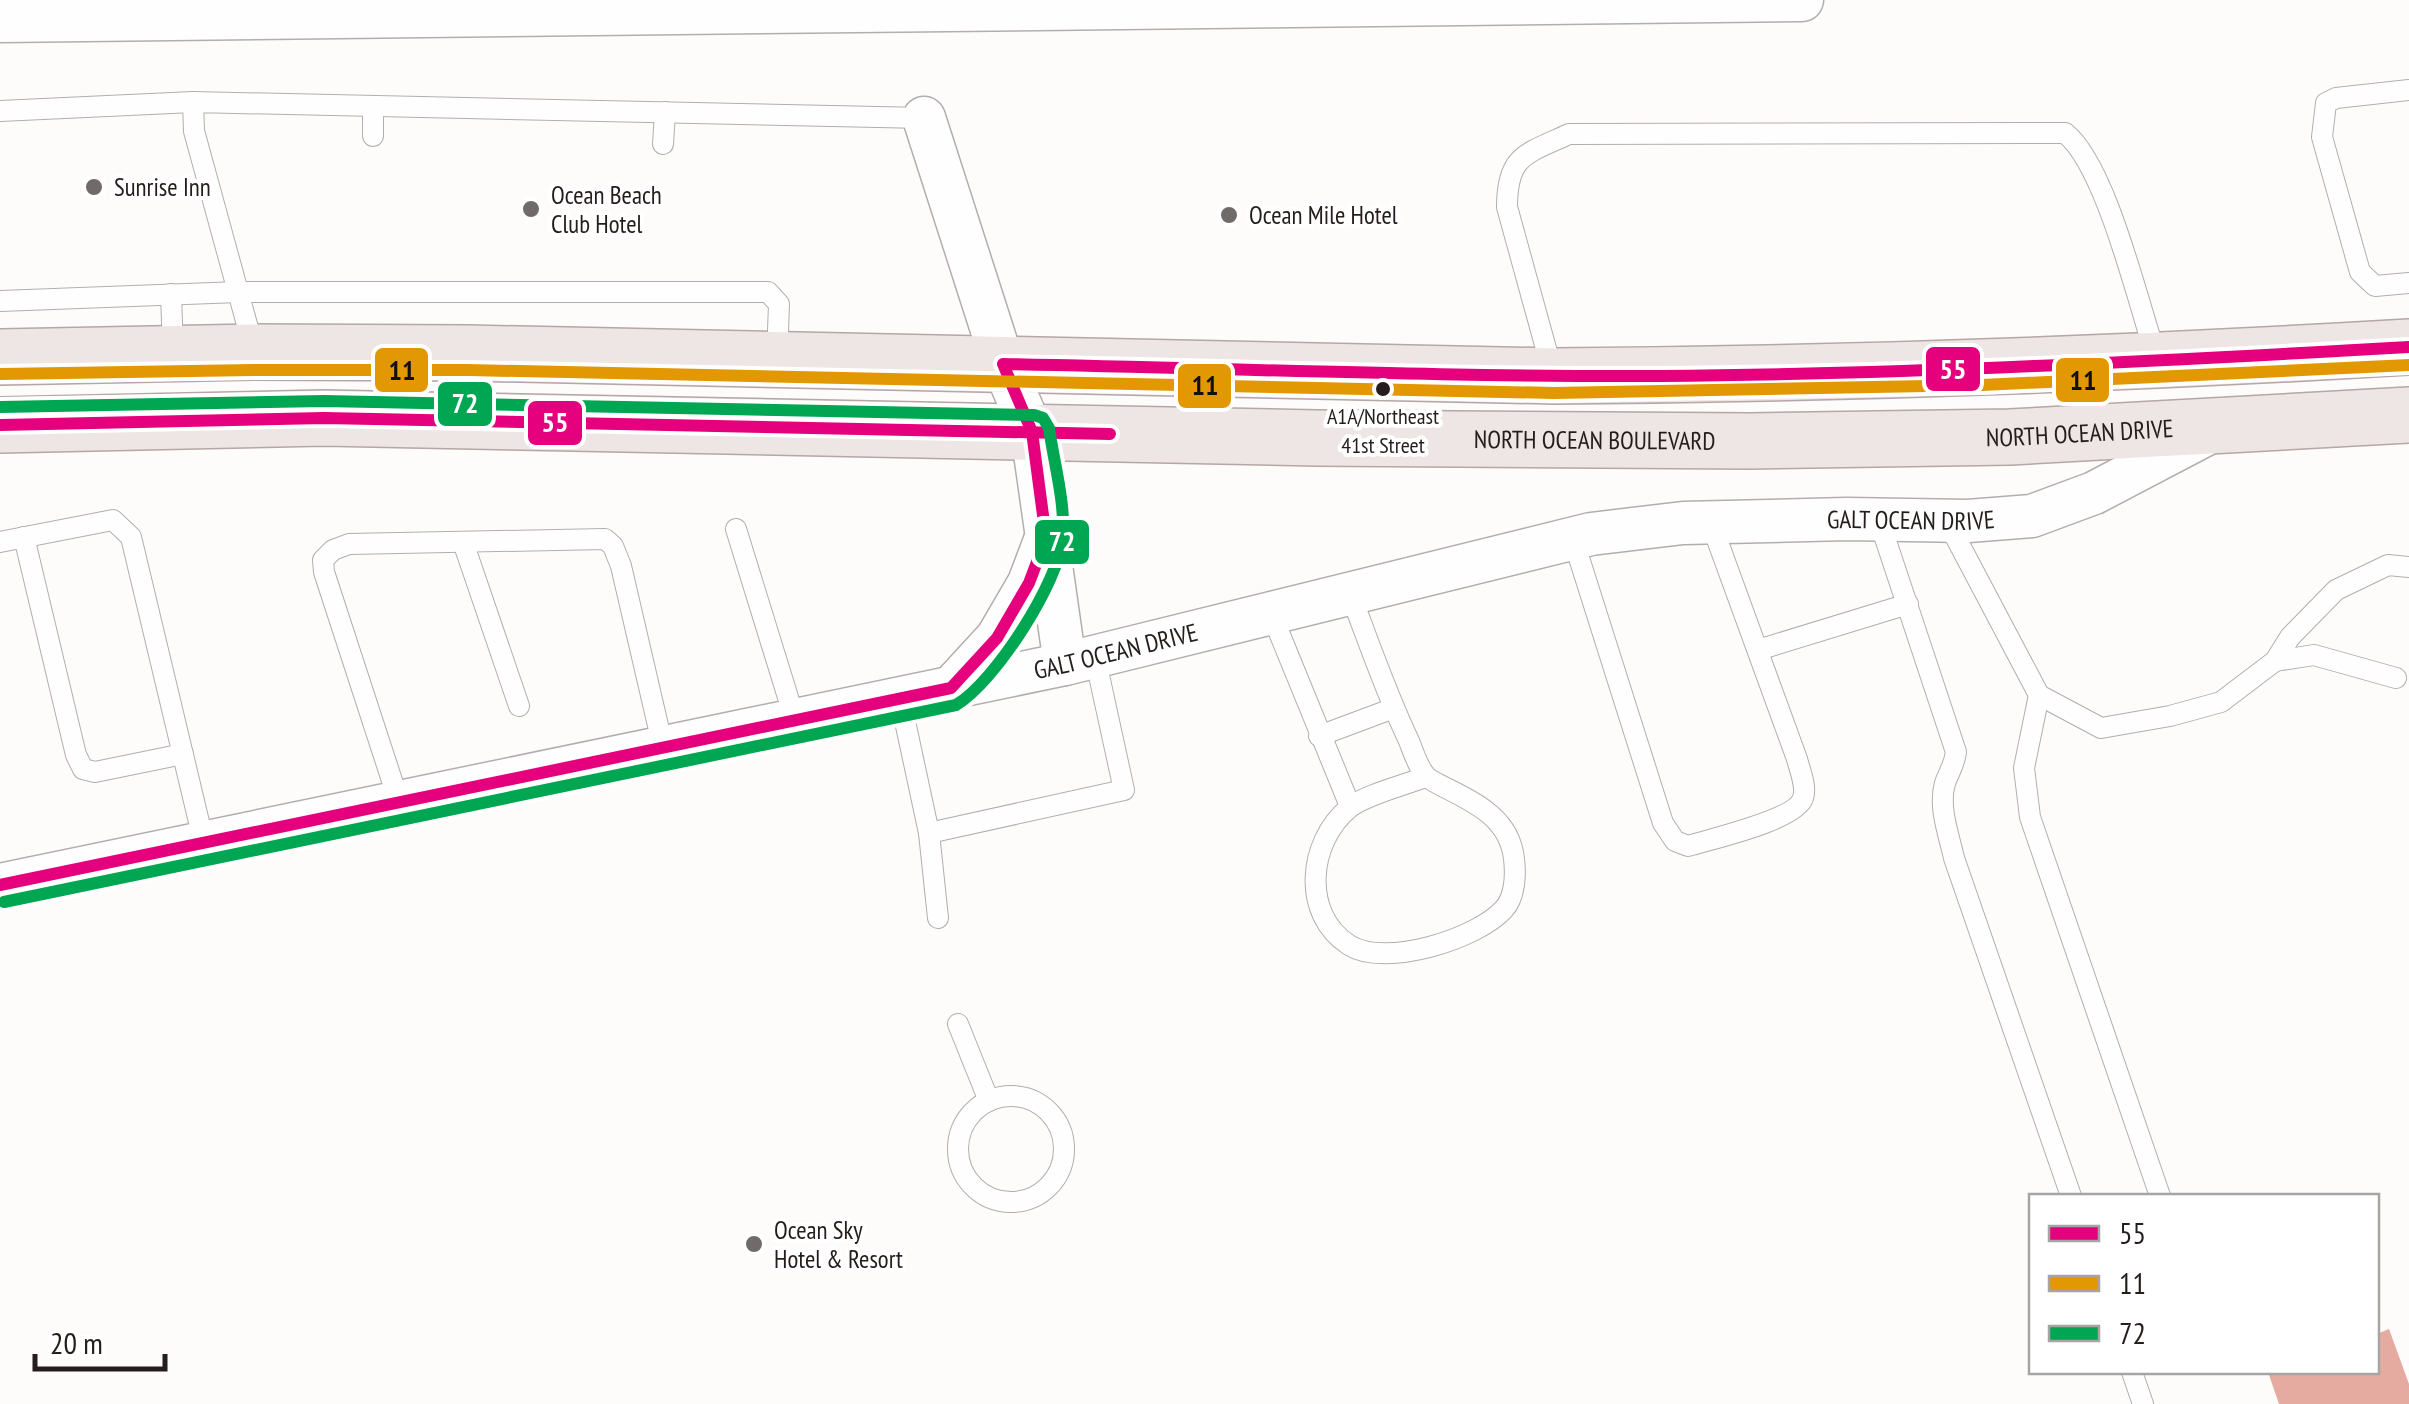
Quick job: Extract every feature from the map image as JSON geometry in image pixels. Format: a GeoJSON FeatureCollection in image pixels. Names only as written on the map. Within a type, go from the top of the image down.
{"type":"FeatureCollection","features":[{"type":"Feature","properties":{"kind":"main road"},"geometry":{"type":"LineString","coordinates":[[0,357],[254,352],[1554,376],[1710,375],[2157,360],[2409,347]]}},
{"type":"Feature","properties":{"kind":"main road","name":"NORTH OCEAN DRIVE"},"geometry":{"type":"LineString","coordinates":[[1752,441],[2010,437],[2409,415]]}},
{"type":"Feature","properties":{"kind":"main road","name":"NORTH OCEAN BOULEVARD"},"geometry":{"type":"LineString","coordinates":[[0,425],[324,418],[1752,441]]}},
{"type":"Feature","properties":{"kind":"street"},"geometry":{"type":"LineString","coordinates":[[0,21],[890,6],[1802,0]]}},
{"type":"Feature","properties":{"kind":"street"},"geometry":{"type":"LineString","coordinates":[[924,118],[1003,364],[1032,432],[1046,538],[1080,660]]}},
{"type":"Feature","properties":{"kind":"street","name":"GALT OCEAN DRIVE"},"geometry":{"type":"LineString","coordinates":[[0,885],[1080,660],[1573,539],[1682,523],[1958,521],[2032,516],[2094,492],[2221,426]]}},
{"type":"Feature","properties":{"kind":"street"},"geometry":{"type":"LineString","coordinates":[[951,688],[997,638],[1029,583],[1046,538]]}},
{"type":"Feature","properties":{"kind":"lane"},"geometry":{"type":"LineString","coordinates":[[2409,90],[2336,98],[2326,103],[2322,136],[2360,272],[2376,286],[2409,283]]}},
{"type":"Feature","properties":{"kind":"lane"},"geometry":{"type":"LineString","coordinates":[[193,102],[194,131],[254,352]]}},
{"type":"Feature","properties":{"kind":"lane"},"geometry":{"type":"LineString","coordinates":[[0,110],[193,102],[924,118]]}},
{"type":"Feature","properties":{"kind":"lane"},"geometry":{"type":"LineString","coordinates":[[373,106],[373,136]]}},
{"type":"Feature","properties":{"kind":"lane"},"geometry":{"type":"LineString","coordinates":[[664,144],[665,112]]}},
{"type":"Feature","properties":{"kind":"lane"},"geometry":{"type":"LineString","coordinates":[[1554,376],[1507,207],[1507,178],[1518,160],[1569,134],[2065,133],[2080,144],[2098,177],[2157,360]]}},
{"type":"Feature","properties":{"kind":"lane"},"geometry":{"type":"LineString","coordinates":[[0,300],[239,292],[369,283],[768,292],[779,304],[777,359]]}},
{"type":"Feature","properties":{"kind":"lane"},"geometry":{"type":"LineString","coordinates":[[171,294],[173,353]]}},
{"type":"Feature","properties":{"kind":"lane"},"geometry":{"type":"LineString","coordinates":[[0,542],[113,520],[131,537],[204,843]]}},
{"type":"Feature","properties":{"kind":"lane"},"geometry":{"type":"LineString","coordinates":[[1879,520],[1956,752],[1954,770],[1945,784],[1944,810],[1954,858],[2070,1194]]}},
{"type":"Feature","properties":{"kind":"lane"},"geometry":{"type":"LineString","coordinates":[[1958,521],[2039,695],[2024,768],[2030,817],[2159,1194]]}},
{"type":"Feature","properties":{"kind":"lane"},"geometry":{"type":"LineString","coordinates":[[1573,539],[1663,824],[1675,842],[1688,846],[1782,817],[1802,804],[1805,793],[1797,759],[1711,522]]}},
{"type":"Feature","properties":{"kind":"lane"},"geometry":{"type":"LineString","coordinates":[[736,529],[795,720]]}},
{"type":"Feature","properties":{"kind":"lane"},"geometry":{"type":"LineString","coordinates":[[24,538],[76,755],[83,769],[94,772],[183,754]]}},
{"type":"Feature","properties":{"kind":"lane"},"geometry":{"type":"LineString","coordinates":[[399,802],[323,560],[333,550],[349,544],[605,538],[621,566],[663,748]]}},
{"type":"Feature","properties":{"kind":"lane"},"geometry":{"type":"LineString","coordinates":[[463,542],[518,706]]}},
{"type":"Feature","properties":{"kind":"lane"},"geometry":{"type":"LineString","coordinates":[[2039,695],[2101,728],[2221,702],[2275,661],[2290,637],[2336,590],[2388,566],[2409,567]]}},
{"type":"Feature","properties":{"kind":"lane"},"geometry":{"type":"LineString","coordinates":[[1350,594],[1394,708],[1426,777],[1476,803],[1498,821],[1514,856],[1514,885],[1507,906],[1489,923],[1447,942],[1401,954],[1351,947],[1330,928],[1318,900],[1314,872],[1324,836],[1350,806],[1426,777]]}},
{"type":"Feature","properties":{"kind":"lane"},"geometry":{"type":"LineString","coordinates":[[1758,650],[1908,604]]}},
{"type":"Feature","properties":{"kind":"lane"},"geometry":{"type":"LineString","coordinates":[[1271,613],[1350,806]]}},
{"type":"Feature","properties":{"kind":"lane"},"geometry":{"type":"LineString","coordinates":[[2275,661],[2314,656],[2396,678]]}},
{"type":"Feature","properties":{"kind":"lane"},"geometry":{"type":"LineString","coordinates":[[929,834],[1124,790],[1080,660]]}},
{"type":"Feature","properties":{"kind":"lane"},"geometry":{"type":"LineString","coordinates":[[900,698],[929,834],[938,918]]}},
{"type":"Feature","properties":{"kind":"lane"},"geometry":{"type":"LineString","coordinates":[[1319,736],[1394,708]]}},
{"type":"Feature","properties":{"kind":"lane"},"geometry":{"type":"LineString","coordinates":[[958,1024],[989,1100]]}},
{"type":"Feature","properties":{"kind":"lane"},"geometry":{"type":"LineString","coordinates":[[1022,1097],[1039,1104],[1061,1132],[1065,1150],[1062,1168],[1038,1196],[1021,1202],[1003,1202],[973,1186],[964,1172],[958,1156],[964,1124],[989,1100],[1022,1097]]}},
{"type":"Feature","properties":{"kind":"lane"},"geometry":{"type":"LineString","coordinates":[[2133,1374],[2143,1404]]}},
{"type":"Feature","properties":{"kind":"shaded area"},"geometry":{"type":"Polygon","coordinates":[[[2389,1329],[2409,1384],[2409,1404],[2279,1404],[2269,1374],[2379,1374],[2379,1333],[2389,1329]]]}},
{"type":"Feature","properties":{"kind":"transit line","name":"55"},"geometry":{"type":"LineString","coordinates":[[0,885],[951,688],[997,638],[1029,583],[1046,538],[1032,432],[1003,364],[1414,374],[1754,375],[2129,362],[2409,347]]}},
{"type":"Feature","properties":{"kind":"transit line","name":"11"},"geometry":{"type":"LineString","coordinates":[[0,374],[468,370],[1554,393],[1982,385],[2409,365]]}},
{"type":"Feature","properties":{"kind":"transit line","name":"72"},"geometry":{"type":"LineString","coordinates":[[0,407],[324,401],[1034,415],[1043,418],[1049,428],[1063,523],[1059,556],[1038,604],[989,675],[956,705],[4,902]]}},
{"type":"Feature","properties":{"kind":"transit line","name":"55"},"geometry":{"type":"LineString","coordinates":[[0,425],[324,418],[1110,434]]}},
{"type":"Feature","properties":{"kind":"place","name":"Sunrise Inn"},"geometry":{"type":"Point","coordinates":[94,187]}},
{"type":"Feature","properties":{"kind":"place","name":"Ocean Beach Club Hotel"},"geometry":{"type":"Point","coordinates":[531,209]}},
{"type":"Feature","properties":{"kind":"place","name":"Ocean Mile Hotel"},"geometry":{"type":"Point","coordinates":[1229,215]}},
{"type":"Feature","properties":{"kind":"place","name":"A1A/Northeast 41st Street"},"geometry":{"type":"Point","coordinates":[1383,389]}},
{"type":"Feature","properties":{"kind":"place","name":"Ocean Sky Hotel & Resort"},"geometry":{"type":"Point","coordinates":[754,1244]}}]}
